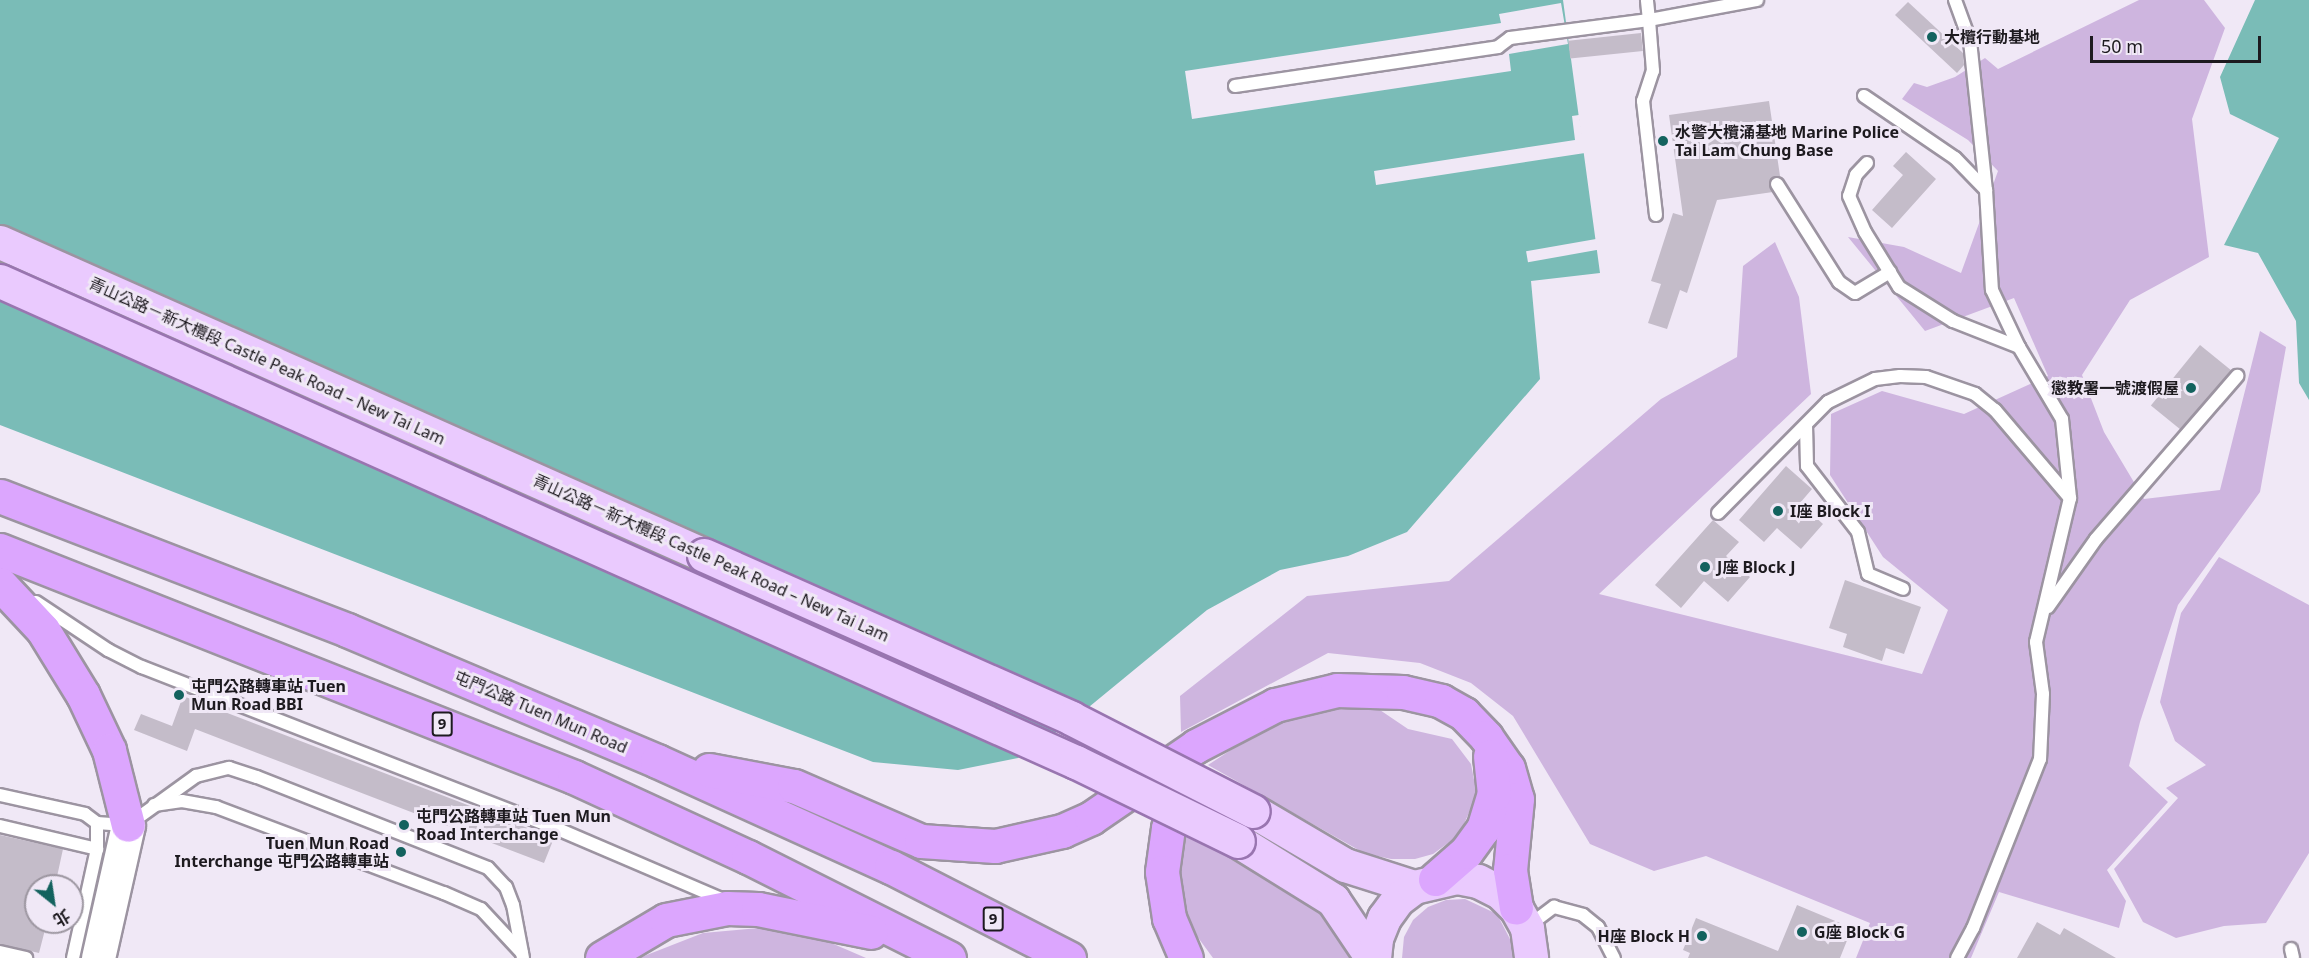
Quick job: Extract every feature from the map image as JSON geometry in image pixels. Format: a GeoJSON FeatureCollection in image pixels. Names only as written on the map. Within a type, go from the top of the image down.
{"type":"FeatureCollection","features":[{"type":"Feature","properties":{"kind":"highway","name":"屯門公路 Tuen Mun Road"},"geometry":{"type":"LineString","coordinates":[[0,496],[346,630],[657,760],[891,867],[1069,958]]}},
{"type":"Feature","properties":{"kind":"highway","name":"9"},"geometry":{"type":"LineString","coordinates":[[0,550],[574,777],[748,856],[936,952]]}},
{"type":"Feature","properties":{"kind":"highway"},"geometry":{"type":"LineString","coordinates":[[0,584],[43,630],[88,704],[109,750],[125,818]]}},
{"type":"Feature","properties":{"kind":"highway"},"geometry":{"type":"LineString","coordinates":[[657,760],[794,786],[921,841],[994,846],[1062,831],[1091,818],[1196,746],[1254,714],[1315,693],[1381,689],[1441,701],[1464,714],[1486,737],[1514,784],[1510,870],[1525,931]]}},
{"type":"Feature","properties":{"kind":"highway"},"geometry":{"type":"LineString","coordinates":[[1186,958],[1164,896],[1162,860],[1168,828],[1179,796],[1198,763],[1209,749],[1254,714]]}},
{"type":"Feature","properties":{"kind":"highway"},"geometry":{"type":"LineString","coordinates":[[1425,883],[1476,842],[1490,812],[1493,776],[1486,737]]}},
{"type":"Feature","properties":{"kind":"highway"},"geometry":{"type":"LineString","coordinates":[[602,958],[638,933],[666,920],[697,912],[758,909],[936,952]]}},
{"type":"Feature","properties":{"kind":"main road","name":"青山公路－新大欖段 Castle Peak Road – New Tai Lam"},"geometry":{"type":"LineString","coordinates":[[0,242],[1071,718],[1252,811],[1345,866],[1425,883],[1457,877],[1478,881],[1500,892],[1525,931]]}},
{"type":"Feature","properties":{"kind":"main road"},"geometry":{"type":"LineString","coordinates":[[0,281],[1076,762],[1238,841],[1333,900],[1373,958]]}},
{"type":"Feature","properties":{"kind":"main road"},"geometry":{"type":"LineString","coordinates":[[98,958],[125,818]]}},
{"type":"Feature","properties":{"kind":"main road"},"geometry":{"type":"LineString","coordinates":[[1373,958],[1376,938],[1384,918],[1425,883]]}},
{"type":"Feature","properties":{"kind":"lane"},"geometry":{"type":"LineString","coordinates":[[1647,0],[1653,71],[1643,101],[1656,215]]}},
{"type":"Feature","properties":{"kind":"lane"},"geometry":{"type":"LineString","coordinates":[[1235,86],[1498,47],[1510,38],[1649,20],[1757,0]]}},
{"type":"Feature","properties":{"kind":"lane"},"geometry":{"type":"LineString","coordinates":[[1955,0],[1970,42],[1986,190],[1992,290],[2019,347],[2062,419],[2070,498],[2036,642],[2043,694],[2040,759],[1973,928],[1957,958]]}},
{"type":"Feature","properties":{"kind":"lane"},"geometry":{"type":"LineString","coordinates":[[1864,96],[1955,158],[1986,190]]}},
{"type":"Feature","properties":{"kind":"lane"},"geometry":{"type":"LineString","coordinates":[[1868,163],[1856,175],[1849,196],[1899,287],[1953,321],[2019,347]]}},
{"type":"Feature","properties":{"kind":"lane"},"geometry":{"type":"LineString","coordinates":[[1777,184],[1839,282],[1855,293],[1890,272]]}},
{"type":"Feature","properties":{"kind":"lane"},"geometry":{"type":"LineString","coordinates":[[2042,616],[2096,539],[2237,376]]}},
{"type":"Feature","properties":{"kind":"lane"},"geometry":{"type":"LineString","coordinates":[[1718,513],[1828,402],[1875,379],[1926,377],[1951,383],[1995,410],[2070,498]]}},
{"type":"Feature","properties":{"kind":"lane"},"geometry":{"type":"LineString","coordinates":[[1806,425],[1807,466],[1858,532],[1868,574],[1903,589]]}},
{"type":"Feature","properties":{"kind":"lane"},"geometry":{"type":"LineString","coordinates":[[0,578],[108,650],[142,667],[560,830],[696,890],[758,909]]}},
{"type":"Feature","properties":{"kind":"lane"},"geometry":{"type":"LineString","coordinates":[[73,958],[97,849],[125,818],[196,776],[228,768],[317,797],[459,853],[488,868],[506,887],[522,956]]}},
{"type":"Feature","properties":{"kind":"lane"},"geometry":{"type":"LineString","coordinates":[[0,795],[85,814],[125,818],[182,801],[216,807],[433,888],[481,909],[522,956]]}},
{"type":"Feature","properties":{"kind":"lane"},"geometry":{"type":"LineString","coordinates":[[0,826],[97,849]]}},
{"type":"Feature","properties":{"kind":"lane"},"geometry":{"type":"LineString","coordinates":[[1525,931],[1554,907],[1573,911],[1598,927],[1611,945],[1614,958]]}},
{"type":"Feature","properties":{"kind":"lane"},"geometry":{"type":"LineString","coordinates":[[0,952],[26,958]]}},
{"type":"Feature","properties":{"kind":"shaded area"},"geometry":{"type":"Polygon","coordinates":[[[0,0],[1563,0],[1600,273],[1531,281],[1540,379],[1407,532],[1348,556],[1280,570],[1207,610],[1067,725],[1018,758],[958,770],[873,762],[0,425],[0,0]]]}},
{"type":"Feature","properties":{"kind":"shaded area"},"geometry":{"type":"Polygon","coordinates":[[[2139,0],[2204,0],[2225,28],[2192,119],[2209,257],[2130,300],[2082,375],[2104,432],[2144,499],[2220,490],[2260,331],[2286,347],[2260,492],[2178,605],[2140,722],[2129,766],[2168,802],[2107,870],[2126,901],[2119,928],[1999,892],[1971,958],[1856,958],[1870,923],[1706,856],[1654,871],[1590,844],[1513,716],[1471,683],[1420,663],[1328,653],[1181,732],[1180,696],[1307,596],[1449,581],[1661,399],[1737,357],[1743,266],[1775,242],[1799,297],[1811,394],[1599,594],[1922,674],[1948,610],[1883,557],[1830,475],[1831,414],[1882,391],[1964,414],[2048,376],[2014,298],[1925,331],[1848,237],[1904,247],[1961,273],[1998,171],[1968,140],[1902,99],[1914,83],[1927,87],[1955,77],[1985,58],[1998,69],[2139,0]]]}},
{"type":"Feature","properties":{"kind":"shaded area"},"geometry":{"type":"Polygon","coordinates":[[[2255,0],[2309,0],[2309,400],[2299,383],[2296,321],[2258,253],[2224,245],[2279,138],[2230,114],[2220,77],[2255,0]]]}},
{"type":"Feature","properties":{"kind":"shaded area"},"geometry":{"type":"Polygon","coordinates":[[[2219,557],[2309,605],[2309,853],[2266,923],[2224,926],[2176,938],[2143,922],[2114,869],[2178,798],[2166,788],[2206,765],[2175,741],[2160,702],[2181,613],[2219,557]]]}},
{"type":"Feature","properties":{"kind":"shaded area"},"geometry":{"type":"Polygon","coordinates":[[[1325,706],[1374,706],[1408,729],[1452,739],[1471,764],[1477,795],[1459,835],[1433,854],[1415,859],[1391,859],[1364,853],[1208,765],[1278,719],[1325,706]]]}},
{"type":"Feature","properties":{"kind":"shaded area"},"geometry":{"type":"Polygon","coordinates":[[[1180,832],[1306,898],[1335,925],[1351,958],[1213,958],[1183,917],[1175,889],[1180,832]]]}},
{"type":"Feature","properties":{"kind":"shaded area"},"geometry":{"type":"Polygon","coordinates":[[[1465,899],[1497,914],[1512,943],[1513,958],[1402,958],[1404,937],[1413,920],[1428,907],[1446,900],[1465,899]]]}},
{"type":"Feature","properties":{"kind":"shaded area"},"geometry":{"type":"Polygon","coordinates":[[[759,928],[822,939],[866,958],[639,958],[703,933],[759,928]]]}},
{"type":"Feature","properties":{"kind":"pier"},"geometry":{"type":"Polygon","coordinates":[[[1561,3],[1568,44],[1509,54],[1511,71],[1192,119],[1185,71],[1501,23],[1499,14],[1561,3]]]}},
{"type":"Feature","properties":{"kind":"pier"},"geometry":{"type":"Polygon","coordinates":[[[1579,115],[1585,153],[1376,185],[1374,171],[1575,140],[1572,116],[1579,115]]]}},
{"type":"Feature","properties":{"kind":"pier"},"geometry":{"type":"Polygon","coordinates":[[[1596,239],[1598,250],[1528,262],[1526,251],[1596,239]]]}},
{"type":"Feature","properties":{"kind":"building","name":"大欖行動基地"},"geometry":{"type":"Polygon","coordinates":[[[1908,2],[1963,53],[1964,65],[1957,73],[1895,15],[1908,2]]]}},
{"type":"Feature","properties":{"kind":"building"},"geometry":{"type":"Polygon","coordinates":[[[1641,33],[1643,51],[1570,59],[1568,41],[1641,33]]]}},
{"type":"Feature","properties":{"kind":"building"},"geometry":{"type":"Polygon","coordinates":[[[1769,101],[1780,176],[1769,181],[1773,192],[1717,200],[1687,293],[1680,290],[1667,329],[1648,323],[1661,284],[1651,281],[1673,213],[1683,216],[1669,115],[1769,101]]]}},
{"type":"Feature","properties":{"kind":"building"},"geometry":{"type":"Polygon","coordinates":[[[1906,152],[1936,179],[1892,228],[1872,210],[1903,175],[1893,166],[1906,152]]]}},
{"type":"Feature","properties":{"kind":"building","name":"懲教署一號渡假屋"},"geometry":{"type":"Polygon","coordinates":[[[2200,345],[2231,370],[2182,431],[2151,406],[2200,345]]]}},
{"type":"Feature","properties":{"kind":"building","name":"I座 Block I"},"geometry":{"type":"Polygon","coordinates":[[[1786,466],[1812,489],[1800,503],[1823,524],[1801,549],[1777,528],[1764,542],[1739,520],[1786,466]]]}},
{"type":"Feature","properties":{"kind":"building","name":"J座 Block J"},"geometry":{"type":"Polygon","coordinates":[[[1713,520],[1739,542],[1726,556],[1750,577],[1728,602],[1704,581],[1681,608],[1655,585],[1713,520]]]}},
{"type":"Feature","properties":{"kind":"building"},"geometry":{"type":"Polygon","coordinates":[[[1845,580],[1921,607],[1904,654],[1886,648],[1882,661],[1843,647],[1847,634],[1829,628],[1845,580]]]}},
{"type":"Feature","properties":{"kind":"building"},"geometry":{"type":"Polygon","coordinates":[[[183,696],[554,838],[544,863],[195,729],[187,751],[134,730],[141,714],[172,726],[183,696]]]}},
{"type":"Feature","properties":{"kind":"building"},"geometry":{"type":"Polygon","coordinates":[[[0,835],[63,849],[58,874],[24,874],[24,934],[44,934],[39,953],[0,944],[0,835]]]}},
{"type":"Feature","properties":{"kind":"building"},"geometry":{"type":"Polygon","coordinates":[[[1797,905],[1852,928],[1840,958],[1688,958],[1690,953],[1683,950],[1696,918],[1778,951],[1797,905]]]}},
{"type":"Feature","properties":{"kind":"building"},"geometry":{"type":"Polygon","coordinates":[[[2037,922],[2060,935],[2064,928],[2116,958],[2017,958],[2037,922]]]}},
{"type":"Feature","properties":{"kind":"place","name":"大欖行動基地"},"geometry":{"type":"Point","coordinates":[1932,37]}},
{"type":"Feature","properties":{"kind":"place","name":"水警大欖涌基地 Marine Police Tai Lam Chung Base"},"geometry":{"type":"Point","coordinates":[1663,141]}},
{"type":"Feature","properties":{"kind":"place","name":"懲教署一號渡假屋"},"geometry":{"type":"Point","coordinates":[2191,388]}},
{"type":"Feature","properties":{"kind":"place","name":"I座 Block I"},"geometry":{"type":"Point","coordinates":[1778,511]}},
{"type":"Feature","properties":{"kind":"place","name":"J座 Block J"},"geometry":{"type":"Point","coordinates":[1705,567]}},
{"type":"Feature","properties":{"kind":"place","name":"屯門公路轉車站 Tuen Mun Road BBI"},"geometry":{"type":"Point","coordinates":[179,695]}},
{"type":"Feature","properties":{"kind":"place","name":"屯門公路轉車站 Tuen Mun Road Interchange"},"geometry":{"type":"Point","coordinates":[404,825]}},
{"type":"Feature","properties":{"kind":"place","name":"Tuen Mun Road Interchange 屯門公路轉車站"},"geometry":{"type":"Point","coordinates":[401,852]}},
{"type":"Feature","properties":{"kind":"place","name":"G座 Block G"},"geometry":{"type":"Point","coordinates":[1802,932]}},
{"type":"Feature","properties":{"kind":"place","name":"H座 Block H"},"geometry":{"type":"Point","coordinates":[1702,936]}}]}
